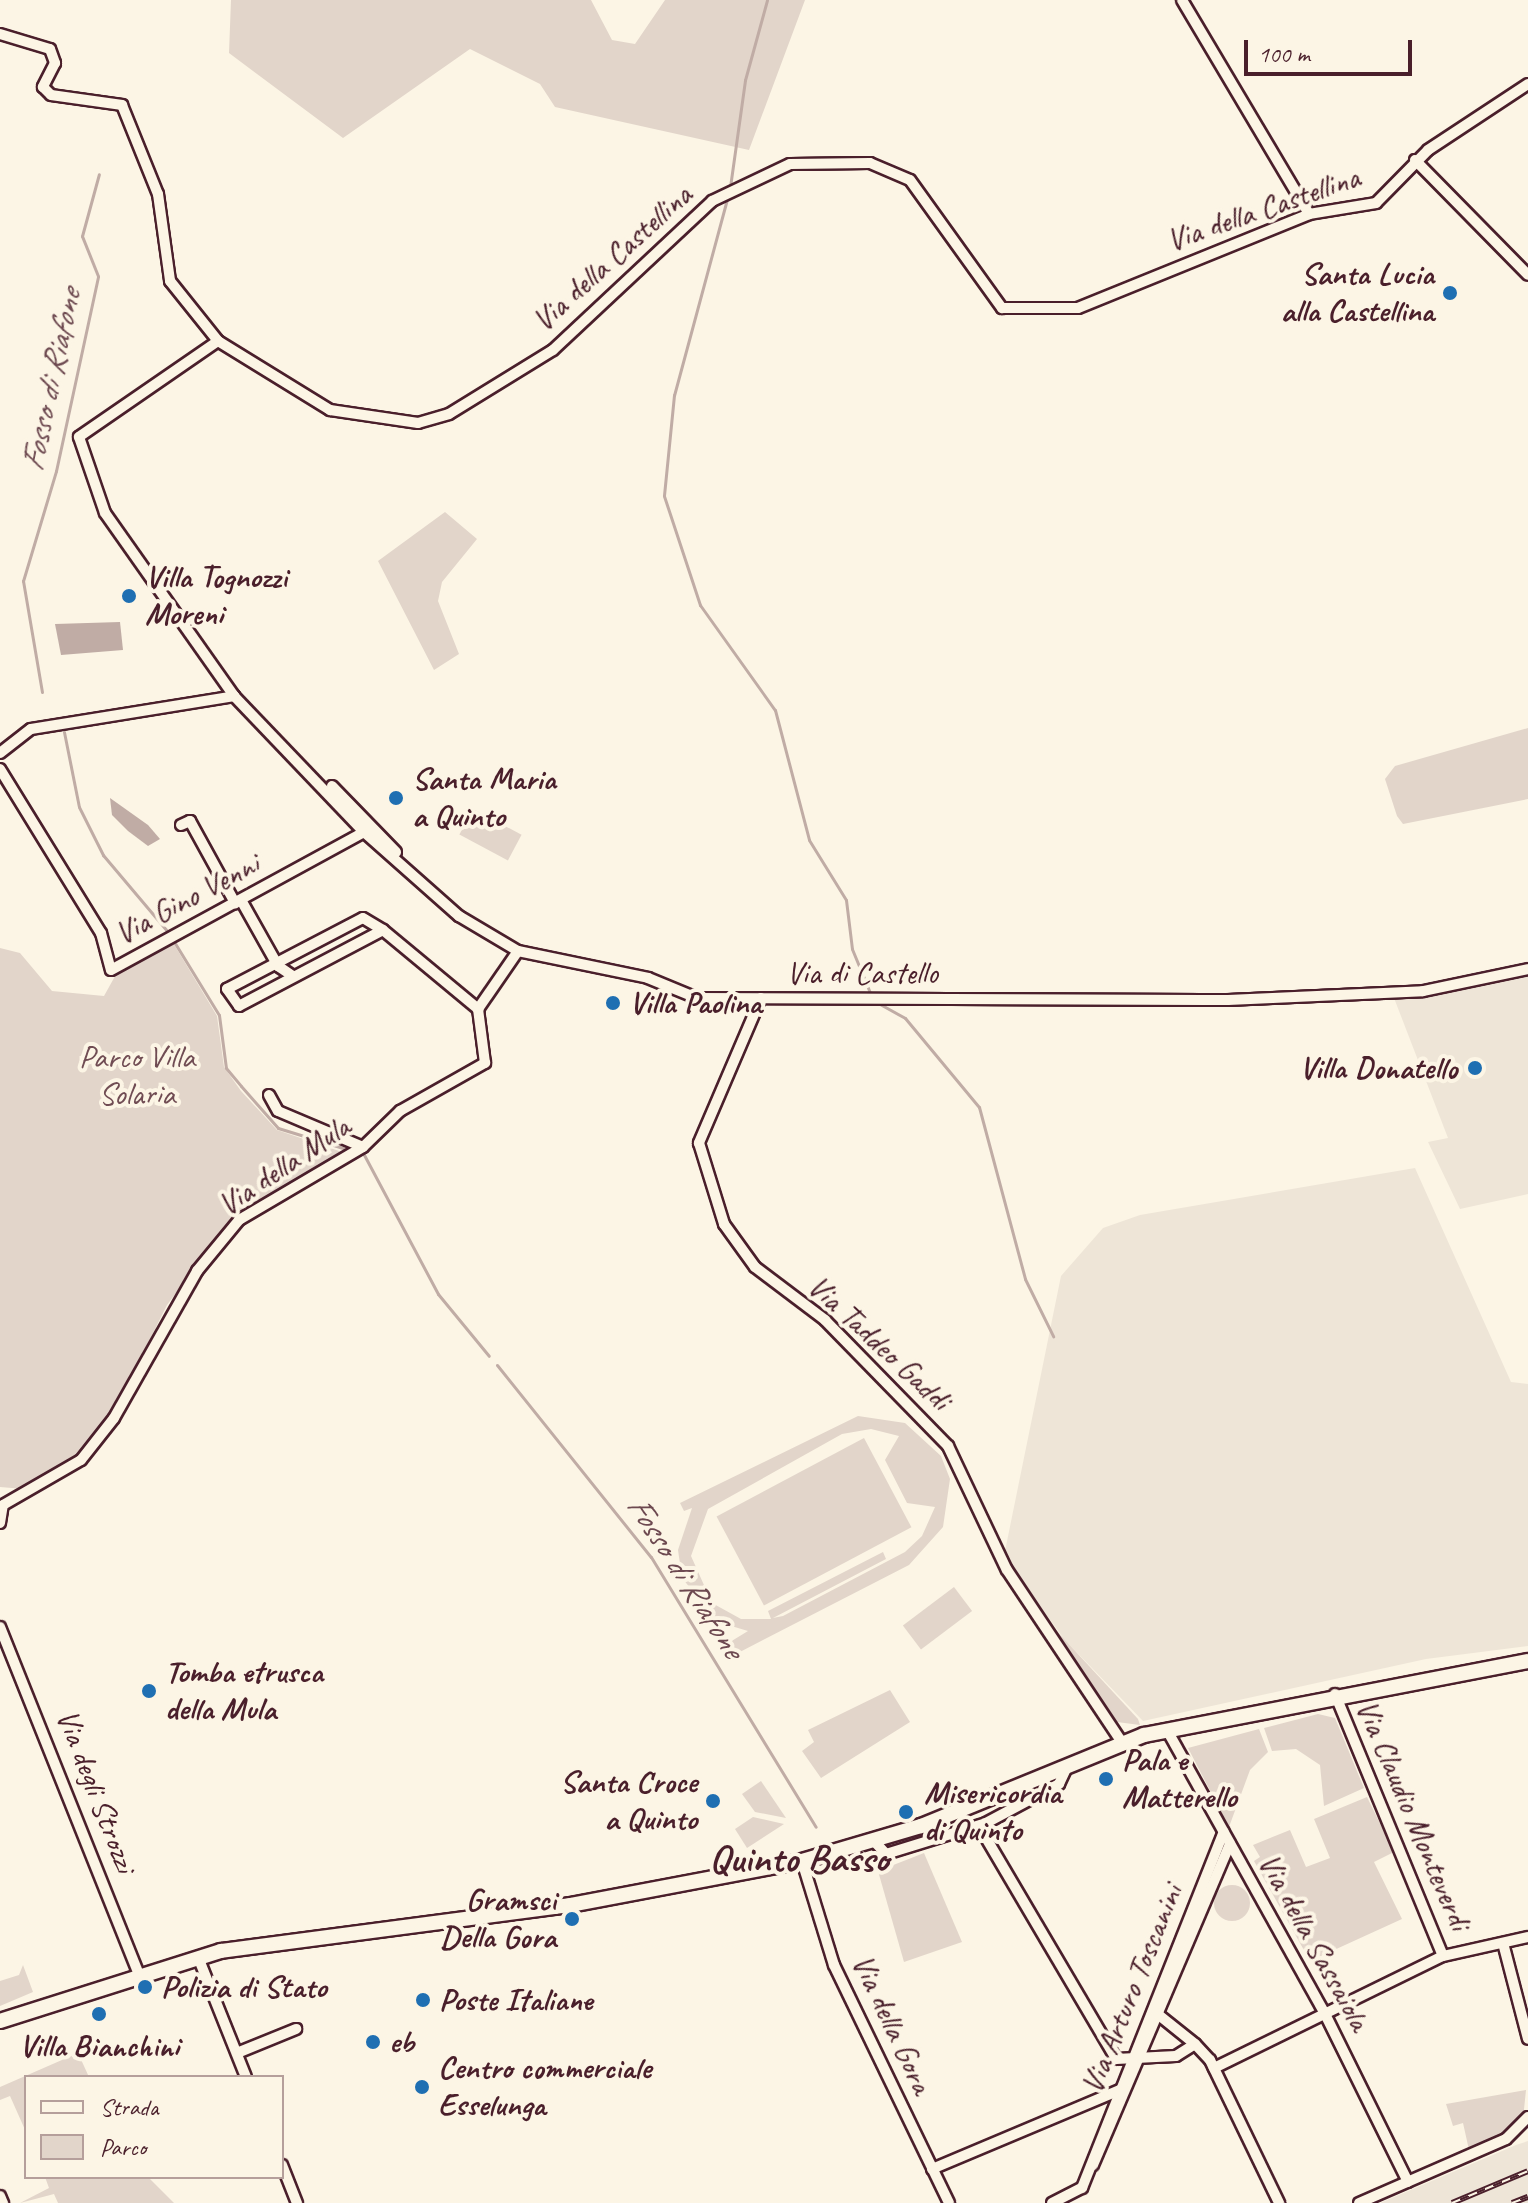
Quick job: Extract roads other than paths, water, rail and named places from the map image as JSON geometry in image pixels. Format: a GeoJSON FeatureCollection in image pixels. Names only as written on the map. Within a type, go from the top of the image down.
{"type":"FeatureCollection","features":[{"type":"Feature","properties":{"kind":"main road"},"geometry":{"type":"LineString","coordinates":[[0,2021],[198,1957],[570,1905],[802,1861],[873,1840],[1106,1750],[1167,1730],[1335,1694],[1528,1661]]}},
{"type":"Feature","properties":{"kind":"street"},"geometry":{"type":"LineString","coordinates":[[1182,0],[1309,214]]}},
{"type":"Feature","properties":{"kind":"street","name":"Via della Castellina"},"geometry":{"type":"LineString","coordinates":[[0,34],[50,49],[55,63],[43,87],[51,95],[122,105],[158,194],[170,281],[218,341],[330,410],[418,423],[449,414],[553,350],[651,252],[735,186],[790,164],[831,159],[870,163],[910,180],[997,303],[1013,312],[1078,308],[1309,214],[1376,203],[1415,160],[1528,84]]}},
{"type":"Feature","properties":{"kind":"street"},"geometry":{"type":"LineString","coordinates":[[1415,160],[1528,275]]}},
{"type":"Feature","properties":{"kind":"street"},"geometry":{"type":"LineString","coordinates":[[1,748],[31,729],[234,696],[105,513],[79,437],[218,341]]}},
{"type":"Feature","properties":{"kind":"street","name":"Via di Castello"},"geometry":{"type":"LineString","coordinates":[[234,696],[315,777],[364,832],[423,885],[518,951],[648,978],[679,995],[1228,1000],[1423,991],[1528,969]]}},
{"type":"Feature","properties":{"kind":"street","name":"Via Gino Venni"},"geometry":{"type":"LineString","coordinates":[[0,769],[101,933],[111,970],[364,832]]}},
{"type":"Feature","properties":{"kind":"street"},"geometry":{"type":"LineString","coordinates":[[315,777],[380,836],[423,885]]}},
{"type":"Feature","properties":{"kind":"street"},"geometry":{"type":"LineString","coordinates":[[188,822],[276,961],[293,976]]}},
{"type":"Feature","properties":{"kind":"street"},"geometry":{"type":"LineString","coordinates":[[383,930],[239,1006],[227,989],[354,918],[383,930],[478,1009],[518,951]]}},
{"type":"Feature","properties":{"kind":"street","name":"Via Taddeo Gaddi"},"geometry":{"type":"LineString","coordinates":[[761,998],[699,1143],[724,1224],[755,1267],[825,1320],[935,1429],[1007,1570],[1082,1673],[1106,1720],[1123,1744]]}},
{"type":"Feature","properties":{"kind":"street","name":"Via della Mula"},"geometry":{"type":"LineString","coordinates":[[2,1505],[81,1460],[114,1418],[197,1271],[239,1220],[363,1147],[400,1111],[485,1063],[478,1009]]}},
{"type":"Feature","properties":{"kind":"street"},"geometry":{"type":"LineString","coordinates":[[269,1095],[278,1111],[363,1147]]}},
{"type":"Feature","properties":{"kind":"street"},"geometry":{"type":"LineString","coordinates":[[0,1523],[2,1505]]}},
{"type":"Feature","properties":{"kind":"street","name":"Via degli Strozzi"},"geometry":{"type":"LineString","coordinates":[[0,1627],[139,1975]]}},
{"type":"Feature","properties":{"kind":"street","name":"Via Claudio Monteverdi"},"geometry":{"type":"LineString","coordinates":[[1335,1694],[1443,1956]]}},
{"type":"Feature","properties":{"kind":"street","name":"Via Taddeo Gaddi"},"geometry":{"type":"LineString","coordinates":[[1106,1720],[1106,1750]]}},
{"type":"Feature","properties":{"kind":"street","name":"Via della Sassaiola"},"geometry":{"type":"LineString","coordinates":[[1167,1730],[1325,2014],[1408,2182]]}},
{"type":"Feature","properties":{"kind":"street"},"geometry":{"type":"LineString","coordinates":[[873,1840],[886,1854],[979,1826],[1059,1784],[1068,1765]]}},
{"type":"Feature","properties":{"kind":"street"},"geometry":{"type":"LineString","coordinates":[[979,1826],[1131,2061]]}},
{"type":"Feature","properties":{"kind":"street","name":"Via Arturo Toscanini"},"geometry":{"type":"LineString","coordinates":[[1092,2166],[1224,1832]]}},
{"type":"Feature","properties":{"kind":"street","name":"Via Arturo Toscanini"},"geometry":{"type":"LineString","coordinates":[[1052,2203],[1082,2188],[1131,2061],[1160,2016],[1230,1844]]}},
{"type":"Feature","properties":{"kind":"street","name":"Via della Gora"},"geometry":{"type":"LineString","coordinates":[[802,1861],[834,1965],[949,2203]]}},
{"type":"Feature","properties":{"kind":"street"},"geometry":{"type":"LineString","coordinates":[[1214,2068],[1443,1956],[1528,1937]]}},
{"type":"Feature","properties":{"kind":"street"},"geometry":{"type":"LineString","coordinates":[[1503,1943],[1528,2039]]}},
{"type":"Feature","properties":{"kind":"street"},"geometry":{"type":"LineString","coordinates":[[198,1957],[245,2075]]}},
{"type":"Feature","properties":{"kind":"street","name":"Via Arturo Toscanini"},"geometry":{"type":"LineString","coordinates":[[1131,2061],[1172,2057],[1195,2044],[1160,2016]]}},
{"type":"Feature","properties":{"kind":"street"},"geometry":{"type":"LineString","coordinates":[[237,2053],[296,2029]]}},
{"type":"Feature","properties":{"kind":"street"},"geometry":{"type":"LineString","coordinates":[[1195,2044],[1214,2068],[1279,2203]]}},
{"type":"Feature","properties":{"kind":"street"},"geometry":{"type":"LineString","coordinates":[[932,2169],[1120,2090]]}},
{"type":"Feature","properties":{"kind":"street"},"geometry":{"type":"LineString","coordinates":[[1359,2203],[1506,2139],[1527,2119]]}},
{"type":"Feature","properties":{"kind":"street"},"geometry":{"type":"LineString","coordinates":[[284,2170],[297,2203]]}},
{"type":"Feature","properties":{"kind":"street"},"geometry":{"type":"LineString","coordinates":[[0,2196],[3,2203]]}},
{"type":"Feature","properties":{"kind":"waterway"},"geometry":{"type":"LineString","coordinates":[[730,187],[745,80],[767,0]]}},
{"type":"Feature","properties":{"kind":"waterway","name":"Fosso di Riafone"},"geometry":{"type":"LineString","coordinates":[[42,692],[23,581],[56,471],[98,276],[82,236],[99,174]]}},
{"type":"Feature","properties":{"kind":"waterway"},"geometry":{"type":"LineString","coordinates":[[727,199],[674,395],[664,496],[700,605],[775,710],[809,840],[846,900],[852,949],[871,995]]}},
{"type":"Feature","properties":{"kind":"waterway","name":"Fosso di Riafone"},"geometry":{"type":"LineString","coordinates":[[64,732],[79,807],[103,855],[169,933]]}},
{"type":"Feature","properties":{"kind":"waterway","name":"Fosso di Riafone"},"geometry":{"type":"LineString","coordinates":[[173,940],[219,1015],[226,1068],[278,1128],[343,1148]]}},
{"type":"Feature","properties":{"kind":"waterway"},"geometry":{"type":"LineString","coordinates":[[878,1003],[905,1018],[979,1107],[1025,1279],[1053,1336]]}},
{"type":"Feature","properties":{"kind":"waterway","name":"Fosso di Riafone"},"geometry":{"type":"LineString","coordinates":[[362,1151],[438,1294],[489,1356]]}},
{"type":"Feature","properties":{"kind":"waterway","name":"Fosso di Riafone"},"geometry":{"type":"LineString","coordinates":[[497,1365],[651,1557],[816,1827]]}},
{"type":"Feature","properties":{"kind":"railway"},"geometry":{"type":"LineString","coordinates":[[1452,2203],[1528,2171]]}},
{"type":"Feature","properties":{"kind":"railway"},"geometry":{"type":"LineString","coordinates":[[1512,2203],[1528,2197]]}},
{"type":"Feature","properties":{"kind":"place","name":"Santa Lucia alla Castellina"},"geometry":{"type":"Point","coordinates":[1450,293]}},
{"type":"Feature","properties":{"kind":"place","name":"Villa Tognozzi Moreni"},"geometry":{"type":"Point","coordinates":[129,596]}},
{"type":"Feature","properties":{"kind":"place","name":"Santa Maria a Quinto"},"geometry":{"type":"Point","coordinates":[396,798]}},
{"type":"Feature","properties":{"kind":"place","name":"Villa Paolina"},"geometry":{"type":"Point","coordinates":[613,1003]}},
{"type":"Feature","properties":{"kind":"place","name":"Villa Donatello"},"geometry":{"type":"Point","coordinates":[1475,1068]}},
{"type":"Feature","properties":{"kind":"place","name":"Tomba etrusca della Mula"},"geometry":{"type":"Point","coordinates":[149,1691]}},
{"type":"Feature","properties":{"kind":"place","name":"Pala e Matterello"},"geometry":{"type":"Point","coordinates":[1106,1779]}},
{"type":"Feature","properties":{"kind":"place","name":"Santa Croce a Quinto"},"geometry":{"type":"Point","coordinates":[713,1801]}},
{"type":"Feature","properties":{"kind":"place","name":"Misericordia di Quinto"},"geometry":{"type":"Point","coordinates":[906,1812]}},
{"type":"Feature","properties":{"kind":"place","name":"Gramsci Della Gora"},"geometry":{"type":"Point","coordinates":[572,1919]}},
{"type":"Feature","properties":{"kind":"place","name":"Polizia di Stato"},"geometry":{"type":"Point","coordinates":[145,1987]}},
{"type":"Feature","properties":{"kind":"place","name":"Poste Italiane"},"geometry":{"type":"Point","coordinates":[423,2000]}},
{"type":"Feature","properties":{"kind":"place","name":"Villa Bianchini"},"geometry":{"type":"Point","coordinates":[99,2014]}},
{"type":"Feature","properties":{"kind":"place","name":"eb"},"geometry":{"type":"Point","coordinates":[373,2042]}},
{"type":"Feature","properties":{"kind":"place","name":"Centro commerciale Esselunga"},"geometry":{"type":"Point","coordinates":[422,2087]}},
{"type":"Feature","properties":{"kind":"district","name":"Quinto Basso"},"geometry":{"type":"Point","coordinates":[799,1858]}},
{"type":"Feature","properties":{"kind":"park label","name":"Parco Villa Solaria"},"geometry":{"type":"Point","coordinates":[137,1076]}}]}
